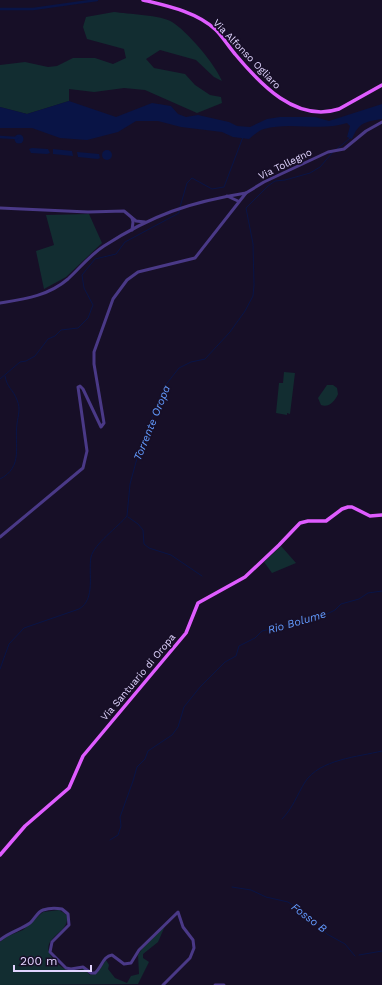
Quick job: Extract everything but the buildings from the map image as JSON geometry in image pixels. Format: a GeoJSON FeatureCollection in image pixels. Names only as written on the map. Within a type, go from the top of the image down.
{"type":"FeatureCollection","features":[{"type":"Feature","properties":{"kind":"main road","name":"Via Alfonso Ogliaro"},"geometry":{"type":"LineString","coordinates":[[143,0],[168,6],[201,19],[216,30],[245,66],[266,87],[284,101],[296,107],[310,111],[332,111],[339,109],[382,85]]}},
{"type":"Feature","properties":{"kind":"main road","name":"Via Santuario di Oropa"},"geometry":{"type":"LineString","coordinates":[[0,855],[25,826],[69,788],[82,756],[186,633],[198,603],[245,577],[300,523],[308,521],[326,521],[342,508],[348,506],[352,506],[370,516],[382,515]]}},
{"type":"Feature","properties":{"kind":"street","name":"Via Tollegno"},"geometry":{"type":"LineString","coordinates":[[246,193],[264,182],[332,150],[340,151],[366,131],[382,122]]}},
{"type":"Feature","properties":{"kind":"street"},"geometry":{"type":"LineString","coordinates":[[0,303],[34,297],[51,290],[66,280],[99,250],[146,222],[178,208],[204,200],[227,196],[233,197],[246,193]]}},
{"type":"Feature","properties":{"kind":"street"},"geometry":{"type":"LineString","coordinates":[[0,537],[83,468],[87,451],[78,387],[80,386],[83,389],[101,427],[104,423],[94,364],[94,352],[115,295],[133,274],[194,258],[238,201],[246,193]]}},
{"type":"Feature","properties":{"kind":"street"},"geometry":{"type":"LineString","coordinates":[[233,197],[238,201]]}},
{"type":"Feature","properties":{"kind":"street"},"geometry":{"type":"LineString","coordinates":[[233,197],[234,207]]}},
{"type":"Feature","properties":{"kind":"street"},"geometry":{"type":"LineString","coordinates":[[0,208],[88,212],[124,211],[131,216],[138,227]]}},
{"type":"Feature","properties":{"kind":"street"},"geometry":{"type":"LineString","coordinates":[[135,221],[146,222]]}},
{"type":"Feature","properties":{"kind":"street"},"geometry":{"type":"LineString","coordinates":[[131,231],[135,221]]}},
{"type":"Feature","properties":{"kind":"street"},"geometry":{"type":"LineString","coordinates":[[0,940],[8,934],[23,928],[35,918],[39,912],[48,909],[62,909],[68,914],[69,924],[52,942],[50,952],[66,968],[71,969],[83,967],[91,973],[95,973],[106,956],[112,955],[124,964],[131,963],[140,950],[178,912],[184,926],[193,940],[194,948],[190,958],[163,985]]}},
{"type":"Feature","properties":{"kind":"street"},"geometry":{"type":"LineString","coordinates":[[215,985],[224,985]]}},
{"type":"Feature","properties":{"kind":"green space"},"geometry":{"type":"Polygon","coordinates":[[[114,12],[161,18],[178,26],[193,40],[207,57],[222,81],[214,77],[196,60],[160,50],[146,59],[154,68],[185,74],[195,85],[210,95],[221,97],[222,103],[197,113],[145,90],[124,88],[94,92],[69,89],[69,101],[27,114],[0,107],[0,65],[25,62],[48,67],[57,66],[73,58],[95,58],[113,64],[126,58],[124,49],[87,39],[83,27],[86,17],[114,12]]]}},
{"type":"Feature","properties":{"kind":"green space"},"geometry":{"type":"Polygon","coordinates":[[[89,214],[102,243],[66,277],[44,289],[36,251],[54,245],[46,215],[89,214]]]}},
{"type":"Feature","properties":{"kind":"green space"},"geometry":{"type":"Polygon","coordinates":[[[284,372],[295,373],[290,414],[287,413],[287,415],[276,413],[279,383],[283,383],[284,372]]]}},
{"type":"Feature","properties":{"kind":"green space"},"geometry":{"type":"Polygon","coordinates":[[[327,385],[333,385],[337,388],[338,394],[329,405],[324,406],[321,405],[318,398],[327,385]]]}},
{"type":"Feature","properties":{"kind":"green space"},"geometry":{"type":"Polygon","coordinates":[[[281,546],[296,563],[272,573],[264,562],[281,546]]]}},
{"type":"Feature","properties":{"kind":"green space"},"geometry":{"type":"Polygon","coordinates":[[[59,910],[67,915],[67,920],[64,928],[49,944],[49,953],[54,961],[67,970],[73,971],[84,969],[90,975],[97,973],[106,960],[109,965],[108,969],[115,978],[127,983],[131,976],[139,974],[138,955],[142,949],[165,926],[158,942],[143,954],[143,958],[149,962],[138,984],[0,985],[0,942],[8,936],[23,930],[43,912],[59,910]]]}},
{"type":"Feature","properties":{"kind":"shaded area"},"geometry":{"type":"Polygon","coordinates":[[[69,101],[116,117],[152,103],[171,106],[178,114],[186,117],[198,115],[229,122],[237,126],[250,127],[267,119],[280,117],[315,117],[329,121],[382,104],[382,119],[371,121],[360,126],[352,139],[347,137],[350,126],[347,123],[326,127],[274,127],[262,130],[249,139],[233,137],[222,132],[181,127],[158,121],[136,121],[118,132],[87,140],[60,138],[32,128],[0,128],[0,107],[27,114],[69,101]]]}},
{"type":"Feature","properties":{"kind":"shaded area"},"geometry":{"type":"Polygon","coordinates":[[[19,134],[24,139],[19,144],[14,139],[19,134]]]}},
{"type":"Feature","properties":{"kind":"shaded area"},"geometry":{"type":"Polygon","coordinates":[[[29,149],[48,149],[50,153],[31,153],[29,149]]]}},
{"type":"Feature","properties":{"kind":"shaded area"},"geometry":{"type":"Polygon","coordinates":[[[53,149],[72,151],[73,156],[53,154],[53,149]]]}},
{"type":"Feature","properties":{"kind":"shaded area"},"geometry":{"type":"Polygon","coordinates":[[[107,150],[112,155],[107,160],[102,155],[107,150]]]}},
{"type":"Feature","properties":{"kind":"shaded area"},"geometry":{"type":"Polygon","coordinates":[[[77,152],[99,154],[100,158],[78,157],[77,152]]]}},
{"type":"Feature","properties":{"kind":"waterway"},"geometry":{"type":"LineString","coordinates":[[0,9],[33,9],[97,0]]}},
{"type":"Feature","properties":{"kind":"waterway"},"geometry":{"type":"LineString","coordinates":[[0,137],[17,138]]}},
{"type":"Feature","properties":{"kind":"waterway"},"geometry":{"type":"LineString","coordinates":[[180,207],[187,183],[192,178],[212,189],[224,187],[243,137]]}},
{"type":"Feature","properties":{"kind":"waterway","name":"Torrente Oropa"},"geometry":{"type":"LineString","coordinates":[[337,149],[350,138]]}},
{"type":"Feature","properties":{"kind":"waterway","name":"Torrente Oropa"},"geometry":{"type":"LineString","coordinates":[[0,669],[9,644],[24,628],[79,609],[84,605],[88,599],[89,593],[91,557],[101,541],[127,516],[130,484],[139,451],[164,387],[179,368],[191,362],[205,359],[230,332],[245,311],[253,296],[254,285],[253,244],[246,208],[275,181],[285,180],[310,173],[320,167],[333,152]]}},
{"type":"Feature","properties":{"kind":"waterway"},"geometry":{"type":"LineString","coordinates":[[0,379],[20,362],[26,361],[35,356],[48,339],[55,336],[61,330],[78,328],[88,318],[93,305],[84,288],[82,275],[95,259],[116,254],[125,242],[179,213],[179,210]]}},
{"type":"Feature","properties":{"kind":"waterway"},"geometry":{"type":"LineString","coordinates":[[0,479],[7,474],[15,462],[16,432],[19,409],[17,400],[7,383],[5,376]]}},
{"type":"Feature","properties":{"kind":"waterway"},"geometry":{"type":"LineString","coordinates":[[128,517],[138,524],[143,530],[144,544],[149,548],[171,555],[202,576]]}},
{"type":"Feature","properties":{"kind":"waterway","name":"Rio Bolume"},"geometry":{"type":"LineString","coordinates":[[110,840],[118,835],[121,826],[120,817],[137,767],[145,759],[148,751],[172,735],[178,727],[184,707],[200,687],[225,662],[236,656],[239,646],[255,638],[262,631],[321,617],[335,610],[341,604],[359,599],[368,593],[382,591]]}},
{"type":"Feature","properties":{"kind":"waterway"},"geometry":{"type":"LineString","coordinates":[[282,819],[292,806],[305,782],[320,768],[340,760],[382,751]]}},
{"type":"Feature","properties":{"kind":"waterway","name":"Fosso B"},"geometry":{"type":"LineString","coordinates":[[232,887],[251,890],[266,897],[288,902],[317,923],[327,934],[345,944],[355,956]]}},
{"type":"Feature","properties":{"kind":"waterway","name":"Fosso B"},"geometry":{"type":"LineString","coordinates":[[359,955],[382,951]]}}]}
